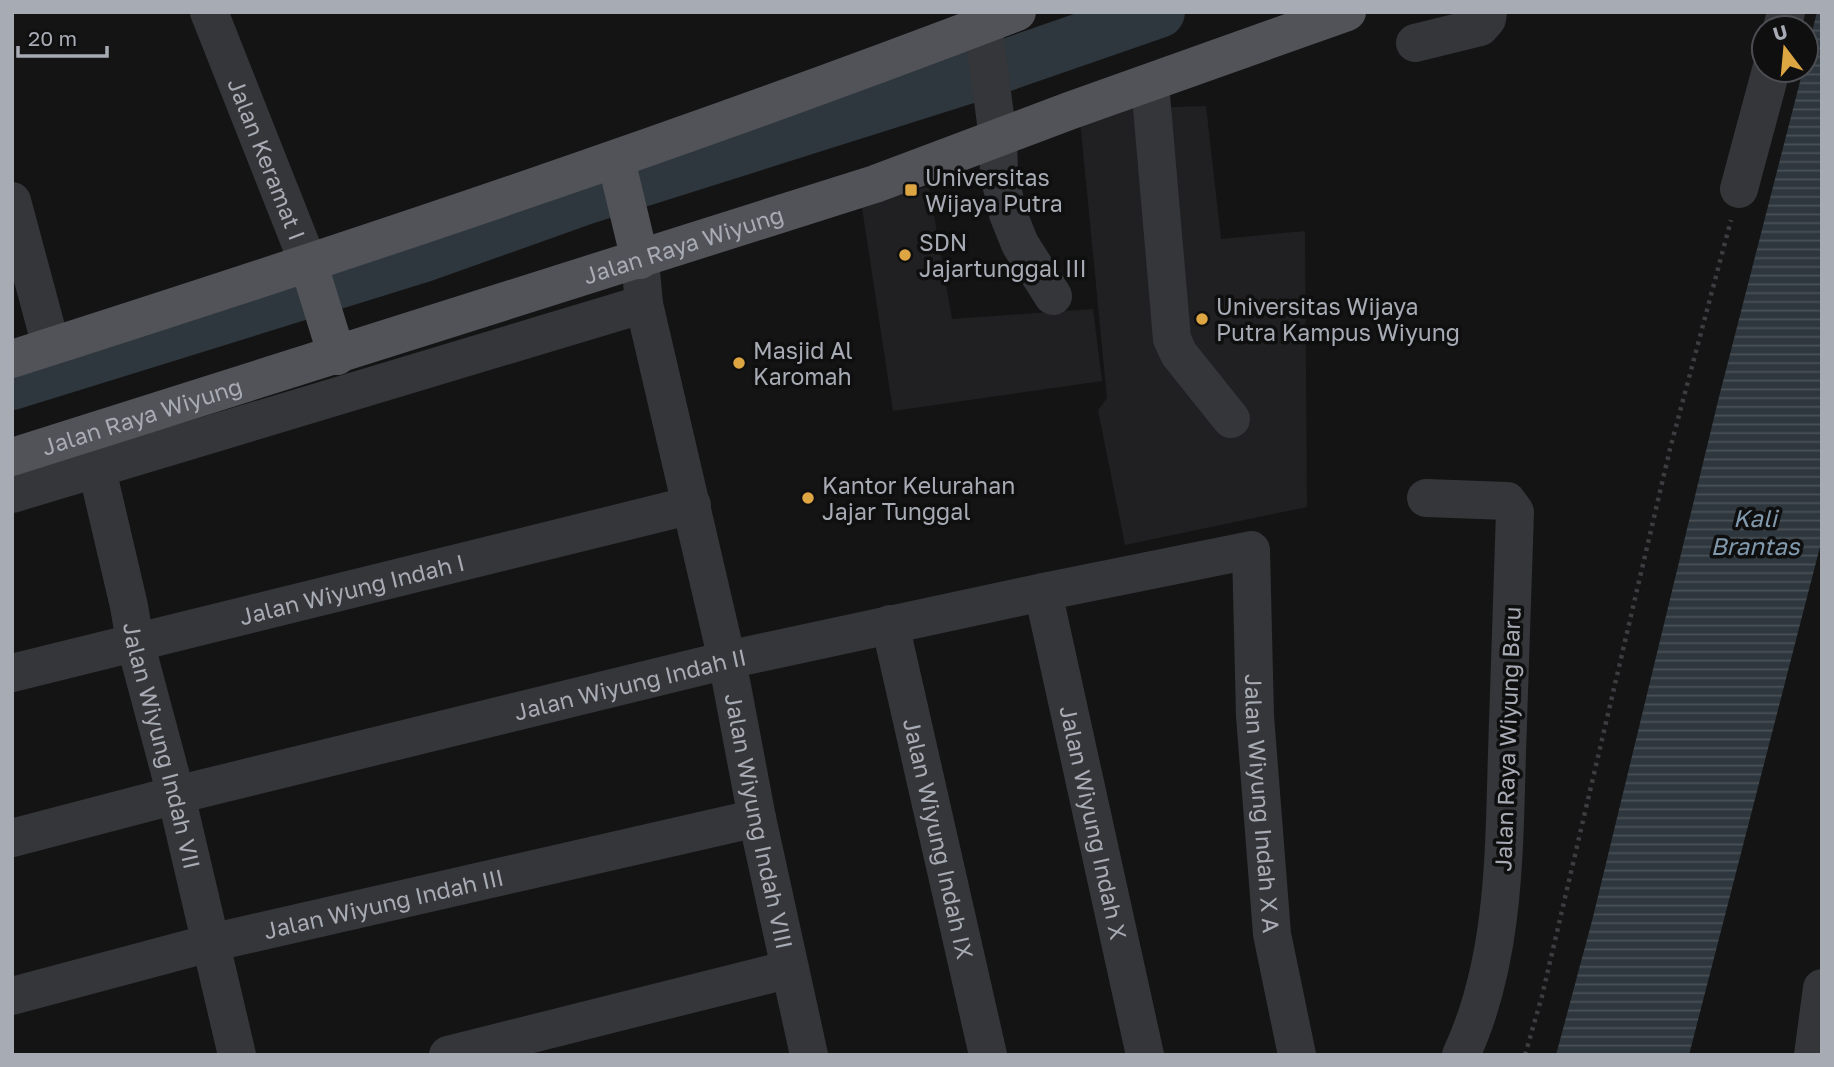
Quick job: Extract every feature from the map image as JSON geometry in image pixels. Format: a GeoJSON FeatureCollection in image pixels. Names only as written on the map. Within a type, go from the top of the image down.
{"type":"FeatureCollection","features":[{"type":"Feature","properties":{"kind":"main road","name":"Jalan Raya Wiyung"},"geometry":{"type":"LineString","coordinates":[[12,457],[92,451],[335,347],[875,184],[997,129],[1150,83],[1347,12]]}},
{"type":"Feature","properties":{"kind":"main road"},"geometry":{"type":"LineString","coordinates":[[12,359],[51,346],[312,277],[619,169],[1000,19]]}},
{"type":"Feature","properties":{"kind":"main road"},"geometry":{"type":"LineString","coordinates":[[619,169],[639,256]]}},
{"type":"Feature","properties":{"kind":"main road"},"geometry":{"type":"LineString","coordinates":[[312,277],[335,347]]}},
{"type":"Feature","properties":{"kind":"street","name":"Jalan Keramat I"},"geometry":{"type":"LineString","coordinates":[[209,12],[312,277]]}},
{"type":"Feature","properties":{"kind":"street"},"geometry":{"type":"LineString","coordinates":[[1415,43],[1480,27],[1487,19],[1488,12]]}},
{"type":"Feature","properties":{"kind":"street"},"geometry":{"type":"LineString","coordinates":[[1000,19],[989,66],[997,129],[999,174],[1008,214],[1020,244],[1053,296]]}},
{"type":"Feature","properties":{"kind":"street"},"geometry":{"type":"LineString","coordinates":[[1150,83],[1172,338],[1179,354],[1231,419]]}},
{"type":"Feature","properties":{"kind":"street"},"geometry":{"type":"LineString","coordinates":[[1739,189],[1767,84]]}},
{"type":"Feature","properties":{"kind":"street"},"geometry":{"type":"LineString","coordinates":[[12,201],[25,300],[51,346]]}},
{"type":"Feature","properties":{"kind":"street","name":"Jalan Wiyung Indah VIII"},"geometry":{"type":"LineString","coordinates":[[639,256],[644,304],[727,660],[757,818],[809,1055]]}},
{"type":"Feature","properties":{"kind":"street"},"geometry":{"type":"LineString","coordinates":[[12,494],[92,451],[644,304]]}},
{"type":"Feature","properties":{"kind":"street","name":"Jalan Wiyung Indah VII"},"geometry":{"type":"LineString","coordinates":[[92,451],[130,606],[135,642],[176,795],[237,1055]]}},
{"type":"Feature","properties":{"kind":"street","name":"Jalan Raya Wiyung Baru"},"geometry":{"type":"LineString","coordinates":[[1426,498],[1507,501],[1515,512],[1504,868],[1492,955],[1482,1001],[1461,1055]]}},
{"type":"Feature","properties":{"kind":"street","name":"Jalan Wiyung Indah I"},"geometry":{"type":"LineString","coordinates":[[12,673],[692,505]]}},
{"type":"Feature","properties":{"kind":"street","name":"Jalan Wiyung Indah II"},"geometry":{"type":"LineString","coordinates":[[12,838],[176,795],[727,660],[1251,550]]}},
{"type":"Feature","properties":{"kind":"street","name":"Jalan Wiyung Indah X A"},"geometry":{"type":"LineString","coordinates":[[1251,550],[1255,716],[1272,934],[1297,1055]]}},
{"type":"Feature","properties":{"kind":"street","name":"Jalan Wiyung Indah X"},"geometry":{"type":"LineString","coordinates":[[1044,592],[1145,1055]]}},
{"type":"Feature","properties":{"kind":"street","name":"Jalan Wiyung Indah IX"},"geometry":{"type":"LineString","coordinates":[[890,624],[988,1055]]}},
{"type":"Feature","properties":{"kind":"street","name":"Jalan Wiyung Indah III"},"geometry":{"type":"LineString","coordinates":[[12,996],[210,943],[757,818]]}},
{"type":"Feature","properties":{"kind":"street"},"geometry":{"type":"LineString","coordinates":[[448,1055],[790,969]]}},
{"type":"Feature","properties":{"kind":"street"},"geometry":{"type":"LineString","coordinates":[[1813,1055],[1822,988]]}},
{"type":"Feature","properties":{"kind":"path"},"geometry":{"type":"LineString","coordinates":[[1525,1055],[1542,996],[1670,449],[1739,189]]}},
{"type":"Feature","properties":{"kind":"shaded area","name":"Universitas Wijaya Putra Kampus Wiyung"},"geometry":{"type":"Polygon","coordinates":[[[1206,106],[1221,239],[1305,231],[1307,507],[1125,545],[1098,410],[1107,398],[1079,110],[1206,106]]]}},
{"type":"Feature","properties":{"kind":"shaded area","name":"SDN Jajartunggal III"},"geometry":{"type":"Polygon","coordinates":[[[929,187],[952,319],[1093,309],[1102,381],[893,411],[861,201],[929,187]]]}},
{"type":"Feature","properties":{"kind":"water","name":"Kali Brantas"},"geometry":{"type":"Polygon","coordinates":[[[1822,12],[1822,539],[1689,1055],[1556,1055],[1593,917],[1719,397],[1799,84],[1820,84],[1820,14],[1816,14],[1822,12]]]}},
{"type":"Feature","properties":{"kind":"waterway"},"geometry":{"type":"LineString","coordinates":[[12,384],[421,257],[584,199],[986,72],[1159,12]]}},
{"type":"Feature","properties":{"kind":"place","name":"Universitas Wijaya Putra"},"geometry":{"type":"Point","coordinates":[911,190]}},
{"type":"Feature","properties":{"kind":"place","name":"SDN Jajartunggal III"},"geometry":{"type":"Point","coordinates":[905,255]}},
{"type":"Feature","properties":{"kind":"place","name":"Universitas Wijaya Putra Kampus Wiyung"},"geometry":{"type":"Point","coordinates":[1202,319]}},
{"type":"Feature","properties":{"kind":"place","name":"Masjid Al Karomah"},"geometry":{"type":"Point","coordinates":[739,363]}},
{"type":"Feature","properties":{"kind":"place","name":"Kantor Kelurahan Jajar Tunggal"},"geometry":{"type":"Point","coordinates":[808,498]}}]}
